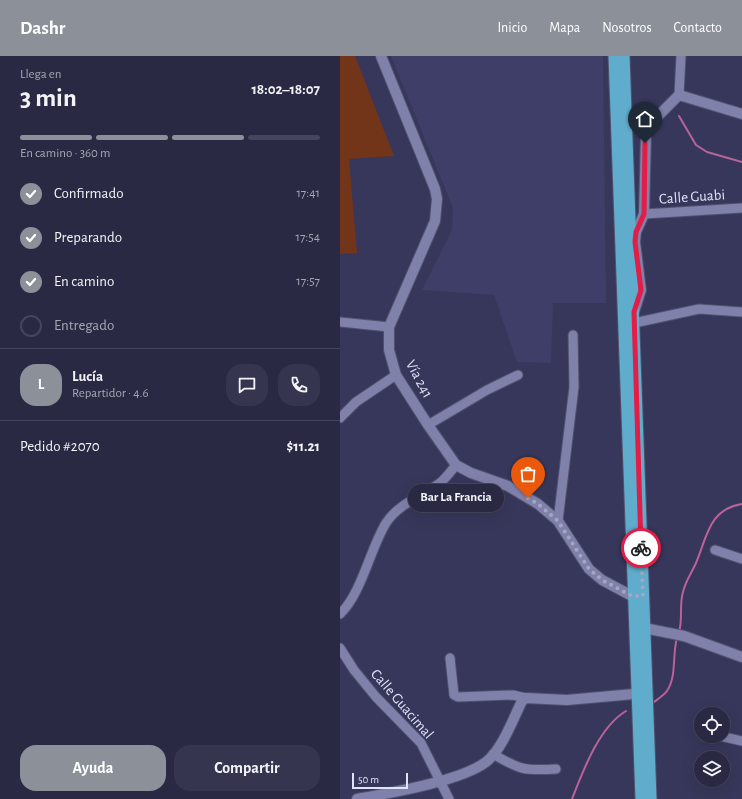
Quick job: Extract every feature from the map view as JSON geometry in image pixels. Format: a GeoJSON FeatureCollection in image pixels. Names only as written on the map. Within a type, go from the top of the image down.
{"type":"FeatureCollection","features":[{"type":"Feature","properties":{"kind":"highway"},"geometry":{"type":"LineString","coordinates":[[614,56],[638,596],[644,628],[651,799]]}},
{"type":"Feature","properties":{"kind":"highway"},"geometry":{"type":"LineString","coordinates":[[624,56],[634,317],[638,596],[635,693],[641,799]]}},
{"type":"Feature","properties":{"kind":"street","name":"Vía 241"},"geometry":{"type":"LineString","coordinates":[[381,56],[435,189],[437,199],[434,221],[389,327],[389,350],[396,375],[456,465],[471,473],[508,486],[538,504],[558,521],[589,569],[602,580],[638,596]]}},
{"type":"Feature","properties":{"kind":"street"},"geometry":{"type":"LineString","coordinates":[[681,56],[679,95],[655,119],[646,134],[644,214],[636,232],[641,290],[634,317],[699,309],[742,312]]}},
{"type":"Feature","properties":{"kind":"street"},"geometry":{"type":"LineString","coordinates":[[679,95],[742,114]]}},
{"type":"Feature","properties":{"kind":"street","name":"Calle Guabi"},"geometry":{"type":"LineString","coordinates":[[644,214],[742,208]]}},
{"type":"Feature","properties":{"kind":"street"},"geometry":{"type":"LineString","coordinates":[[340,322],[389,327]]}},
{"type":"Feature","properties":{"kind":"street"},"geometry":{"type":"LineString","coordinates":[[558,521],[574,387],[573,335]]}},
{"type":"Feature","properties":{"kind":"street"},"geometry":{"type":"LineString","coordinates":[[340,418],[356,402],[396,375]]}},
{"type":"Feature","properties":{"kind":"street"},"geometry":{"type":"LineString","coordinates":[[428,425],[487,390],[518,375]]}},
{"type":"Feature","properties":{"kind":"street"},"geometry":{"type":"LineString","coordinates":[[340,614],[349,602],[362,578],[386,523],[398,510],[441,482],[456,465]]}},
{"type":"Feature","properties":{"kind":"street"},"geometry":{"type":"LineString","coordinates":[[714,550],[742,559]]}},
{"type":"Feature","properties":{"kind":"street"},"geometry":{"type":"LineString","coordinates":[[644,628],[671,632],[742,657]]}},
{"type":"Feature","properties":{"kind":"street","name":"Calle Guacimal"},"geometry":{"type":"LineString","coordinates":[[340,648],[354,670],[376,697],[421,743],[449,799]]}},
{"type":"Feature","properties":{"kind":"street"},"geometry":{"type":"LineString","coordinates":[[450,658],[454,695],[458,697],[513,695],[526,698],[567,700],[647,693]]}},
{"type":"Feature","properties":{"kind":"street"},"geometry":{"type":"LineString","coordinates":[[358,799],[440,781],[471,771],[487,762],[494,754],[522,702],[526,698]]}},
{"type":"Feature","properties":{"kind":"street"},"geometry":{"type":"LineString","coordinates":[[730,738],[742,741]]}},
{"type":"Feature","properties":{"kind":"street"},"geometry":{"type":"LineString","coordinates":[[494,754],[522,770],[556,770]]}},
{"type":"Feature","properties":{"kind":"shaded area"},"geometry":{"type":"Polygon","coordinates":[[[340,56],[355,56],[394,156],[349,159],[357,253],[340,254],[340,56]]]}},
{"type":"Feature","properties":{"kind":"shaded area"},"geometry":{"type":"Polygon","coordinates":[[[391,56],[603,56],[606,303],[553,303],[551,363],[517,362],[494,295],[422,290],[452,230],[453,208],[391,56]]]}},
{"type":"Feature","properties":{"kind":"waterway"},"geometry":{"type":"LineString","coordinates":[[679,116],[696,145],[707,152],[742,162]]}},
{"type":"Feature","properties":{"kind":"waterway"},"geometry":{"type":"LineString","coordinates":[[679,632],[681,622],[681,602],[684,588],[696,563],[707,534],[716,518],[722,512],[731,507],[742,504]]}},
{"type":"Feature","properties":{"kind":"waterway"},"geometry":{"type":"LineString","coordinates":[[654,702],[667,691],[670,685],[677,638]]}},
{"type":"Feature","properties":{"kind":"waterway"},"geometry":{"type":"LineString","coordinates":[[572,799],[587,763],[600,738],[616,718],[626,711]]}},
{"type":"Feature","properties":{"kind":"way so far"},"geometry":{"type":"LineString","coordinates":[[528,498],[538,504],[558,521],[589,569],[602,580],[632,596],[643,596],[641,548]]}},
{"type":"Feature","properties":{"kind":"place","name":"Bar La Francia"},"geometry":{"type":"Point","coordinates":[528,498]}},
{"type":"Feature","properties":{"kind":"route"},"geometry":{"type":"LineString","coordinates":[[641,548],[634,312],[641,290],[641,280],[635,242],[636,232],[644,214],[645,143]]}}]}
